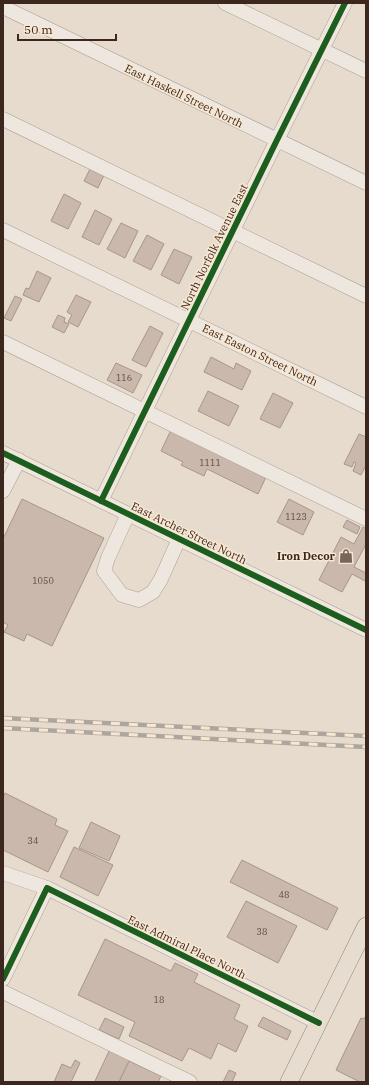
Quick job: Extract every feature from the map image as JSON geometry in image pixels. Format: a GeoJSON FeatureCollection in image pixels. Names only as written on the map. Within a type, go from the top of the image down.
{"type":"FeatureCollection","features":[{"type":"Feature","properties":{"kind":"main road"},"geometry":{"type":"LineString","coordinates":[[289,1082],[366,926]]}},
{"type":"Feature","properties":{"kind":"street"},"geometry":{"type":"LineString","coordinates":[[225,3],[366,71]]}},
{"type":"Feature","properties":{"kind":"street","name":"North Norfolk Avenue East"},"geometry":{"type":"LineString","coordinates":[[101,500],[345,3]]}},
{"type":"Feature","properties":{"kind":"street","name":"East Haskell Street North"},"geometry":{"type":"LineString","coordinates":[[3,7],[366,184]]}},
{"type":"Feature","properties":{"kind":"street"},"geometry":{"type":"LineString","coordinates":[[3,119],[366,296]]}},
{"type":"Feature","properties":{"kind":"street","name":"East Easton Street North"},"geometry":{"type":"LineString","coordinates":[[3,230],[366,407]]}},
{"type":"Feature","properties":{"kind":"street"},"geometry":{"type":"LineString","coordinates":[[3,342],[366,519]]}},
{"type":"Feature","properties":{"kind":"street","name":"East Archer Street North"},"geometry":{"type":"LineString","coordinates":[[3,453],[366,630]]}},
{"type":"Feature","properties":{"kind":"street"},"geometry":{"type":"LineString","coordinates":[[5,482],[19,460]]}},
{"type":"Feature","properties":{"kind":"street"},"geometry":{"type":"LineString","coordinates":[[128,514],[108,558],[104,571],[122,595],[139,600],[153,592],[161,579],[179,539]]}},
{"type":"Feature","properties":{"kind":"street","name":"East Admiral Place North"},"geometry":{"type":"LineString","coordinates":[[3,873],[47,888],[318,1023]]}},
{"type":"Feature","properties":{"kind":"street"},"geometry":{"type":"LineString","coordinates":[[3,979],[47,888]]}},
{"type":"Feature","properties":{"kind":"street"},"geometry":{"type":"LineString","coordinates":[[3,992],[190,1082]]}},
{"type":"Feature","properties":{"kind":"building"},"geometry":{"type":"Polygon","coordinates":[[[91,167],[105,173],[98,188],[84,181],[91,167]]]}},
{"type":"Feature","properties":{"kind":"building"},"geometry":{"type":"Polygon","coordinates":[[[64,194],[81,203],[68,229],[51,221],[64,194]]]}},
{"type":"Feature","properties":{"kind":"building"},"geometry":{"type":"Polygon","coordinates":[[[95,210],[112,219],[99,245],[82,237],[95,210]]]}},
{"type":"Feature","properties":{"kind":"building"},"geometry":{"type":"Polygon","coordinates":[[[121,223],[138,231],[125,258],[107,249],[121,223]]]}},
{"type":"Feature","properties":{"kind":"building"},"geometry":{"type":"Polygon","coordinates":[[[147,235],[164,244],[151,270],[133,261],[147,235]]]}},
{"type":"Feature","properties":{"kind":"building"},"geometry":{"type":"Polygon","coordinates":[[[174,249],[192,257],[179,284],[161,275],[174,249]]]}},
{"type":"Feature","properties":{"kind":"building"},"geometry":{"type":"Polygon","coordinates":[[[37,271],[51,278],[39,302],[23,295],[26,288],[29,289],[37,271]]]}},
{"type":"Feature","properties":{"kind":"building"},"geometry":{"type":"Polygon","coordinates":[[[76,295],[91,302],[78,327],[68,322],[72,315],[67,312],[76,295]]]}},
{"type":"Feature","properties":{"kind":"building"},"geometry":{"type":"Polygon","coordinates":[[[15,296],[22,299],[11,321],[4,318],[15,296]]]}},
{"type":"Feature","properties":{"kind":"building"},"geometry":{"type":"Polygon","coordinates":[[[58,315],[65,318],[64,322],[69,324],[64,333],[52,327],[58,315]]]}},
{"type":"Feature","properties":{"kind":"building"},"geometry":{"type":"Polygon","coordinates":[[[150,326],[163,333],[146,367],[132,360],[150,326]]]}},
{"type":"Feature","properties":{"kind":"building"},"geometry":{"type":"Polygon","coordinates":[[[211,357],[234,369],[236,363],[251,371],[242,390],[204,372],[211,357]]]}},
{"type":"Feature","properties":{"kind":"building"},"geometry":{"type":"Polygon","coordinates":[[[116,363],[142,375],[133,393],[107,380],[116,363]]]}},
{"type":"Feature","properties":{"kind":"building"},"geometry":{"type":"Polygon","coordinates":[[[208,391],[239,406],[229,426],[198,411],[208,391]]]}},
{"type":"Feature","properties":{"kind":"building"},"geometry":{"type":"Polygon","coordinates":[[[273,393],[293,403],[280,428],[260,419],[273,393]]]}},
{"type":"Feature","properties":{"kind":"building"},"geometry":{"type":"Polygon","coordinates":[[[171,430],[266,477],[258,494],[207,469],[204,476],[181,465],[183,462],[161,451],[171,430]]]}},
{"type":"Feature","properties":{"kind":"building"},"geometry":{"type":"Polygon","coordinates":[[[359,434],[366,437],[366,465],[361,475],[353,471],[356,463],[354,462],[352,467],[344,464],[359,434]]]}},
{"type":"Feature","properties":{"kind":"building"},"geometry":{"type":"Polygon","coordinates":[[[22,499],[104,538],[52,646],[27,634],[24,641],[4,632],[8,625],[3,622],[3,539],[22,499]]]}},
{"type":"Feature","properties":{"kind":"building"},"geometry":{"type":"Polygon","coordinates":[[[289,499],[314,512],[303,535],[277,522],[289,499]]]}},
{"type":"Feature","properties":{"kind":"building"},"geometry":{"type":"Polygon","coordinates":[[[347,520],[360,527],[357,534],[343,527],[347,520]]]}},
{"type":"Feature","properties":{"kind":"building","name":"Iron Decor"},"geometry":{"type":"Polygon","coordinates":[[[363,527],[366,529],[366,544],[354,567],[366,573],[365,581],[352,574],[342,592],[319,580],[341,537],[354,544],[363,527]]]}},
{"type":"Feature","properties":{"kind":"building"},"geometry":{"type":"Polygon","coordinates":[[[5,793],[57,819],[55,825],[68,831],[48,872],[3,850],[3,798],[5,793]]]}},
{"type":"Feature","properties":{"kind":"building"},"geometry":{"type":"Polygon","coordinates":[[[91,822],[120,836],[109,861],[79,848],[91,822]]]}},
{"type":"Feature","properties":{"kind":"building"},"geometry":{"type":"Polygon","coordinates":[[[74,847],[113,865],[98,896],[60,877],[74,847]]]}},
{"type":"Feature","properties":{"kind":"building"},"geometry":{"type":"Polygon","coordinates":[[[242,860],[338,908],[327,930],[230,882],[242,860]]]}},
{"type":"Feature","properties":{"kind":"building"},"geometry":{"type":"Polygon","coordinates":[[[246,901],[297,926],[278,963],[227,937],[246,901]]]}},
{"type":"Feature","properties":{"kind":"building"},"geometry":{"type":"Polygon","coordinates":[[[105,939],[171,971],[175,963],[198,974],[194,982],[240,1005],[234,1019],[248,1026],[236,1052],[218,1043],[211,1059],[189,1048],[182,1061],[129,1036],[135,1022],[78,995],[105,939]]]}},
{"type":"Feature","properties":{"kind":"building"},"geometry":{"type":"Polygon","coordinates":[[[366,1015],[366,1082],[360,1082],[336,1070],[361,1018],[364,1019],[366,1015]]]}},
{"type":"Feature","properties":{"kind":"building"},"geometry":{"type":"Polygon","coordinates":[[[263,1017],[291,1031],[287,1040],[258,1026],[263,1017]]]}},
{"type":"Feature","properties":{"kind":"building"},"geometry":{"type":"Polygon","coordinates":[[[105,1018],[124,1027],[119,1039],[99,1030],[105,1018]]]}},
{"type":"Feature","properties":{"kind":"building"},"geometry":{"type":"Polygon","coordinates":[[[110,1049],[131,1058],[119,1082],[95,1081],[110,1049]]]}},
{"type":"Feature","properties":{"kind":"building"},"geometry":{"type":"Polygon","coordinates":[[[75,1060],[80,1063],[71,1082],[54,1082],[62,1064],[71,1068],[75,1060]]]}},
{"type":"Feature","properties":{"kind":"building"},"geometry":{"type":"Polygon","coordinates":[[[129,1061],[161,1076],[158,1082],[119,1082],[129,1061]]]}},
{"type":"Feature","properties":{"kind":"building"},"geometry":{"type":"Polygon","coordinates":[[[229,1070],[236,1073],[232,1082],[223,1082],[229,1070]]]}},
{"type":"Feature","properties":{"kind":"railway"},"geometry":{"type":"LineString","coordinates":[[3,718],[366,736]]}},
{"type":"Feature","properties":{"kind":"railway"},"geometry":{"type":"LineString","coordinates":[[3,728],[366,747]]}},
{"type":"Feature","properties":{"kind":"cycle path"},"geometry":{"type":"LineString","coordinates":[[101,501],[345,3]]}},
{"type":"Feature","properties":{"kind":"cycle path"},"geometry":{"type":"LineString","coordinates":[[3,453],[366,630]]}},
{"type":"Feature","properties":{"kind":"cycle path"},"geometry":{"type":"LineString","coordinates":[[3,979],[47,888],[319,1023]]}},
{"type":"Feature","properties":{"kind":"place","name":"Iron Decor"},"geometry":{"type":"Point","coordinates":[346,556]}}]}
